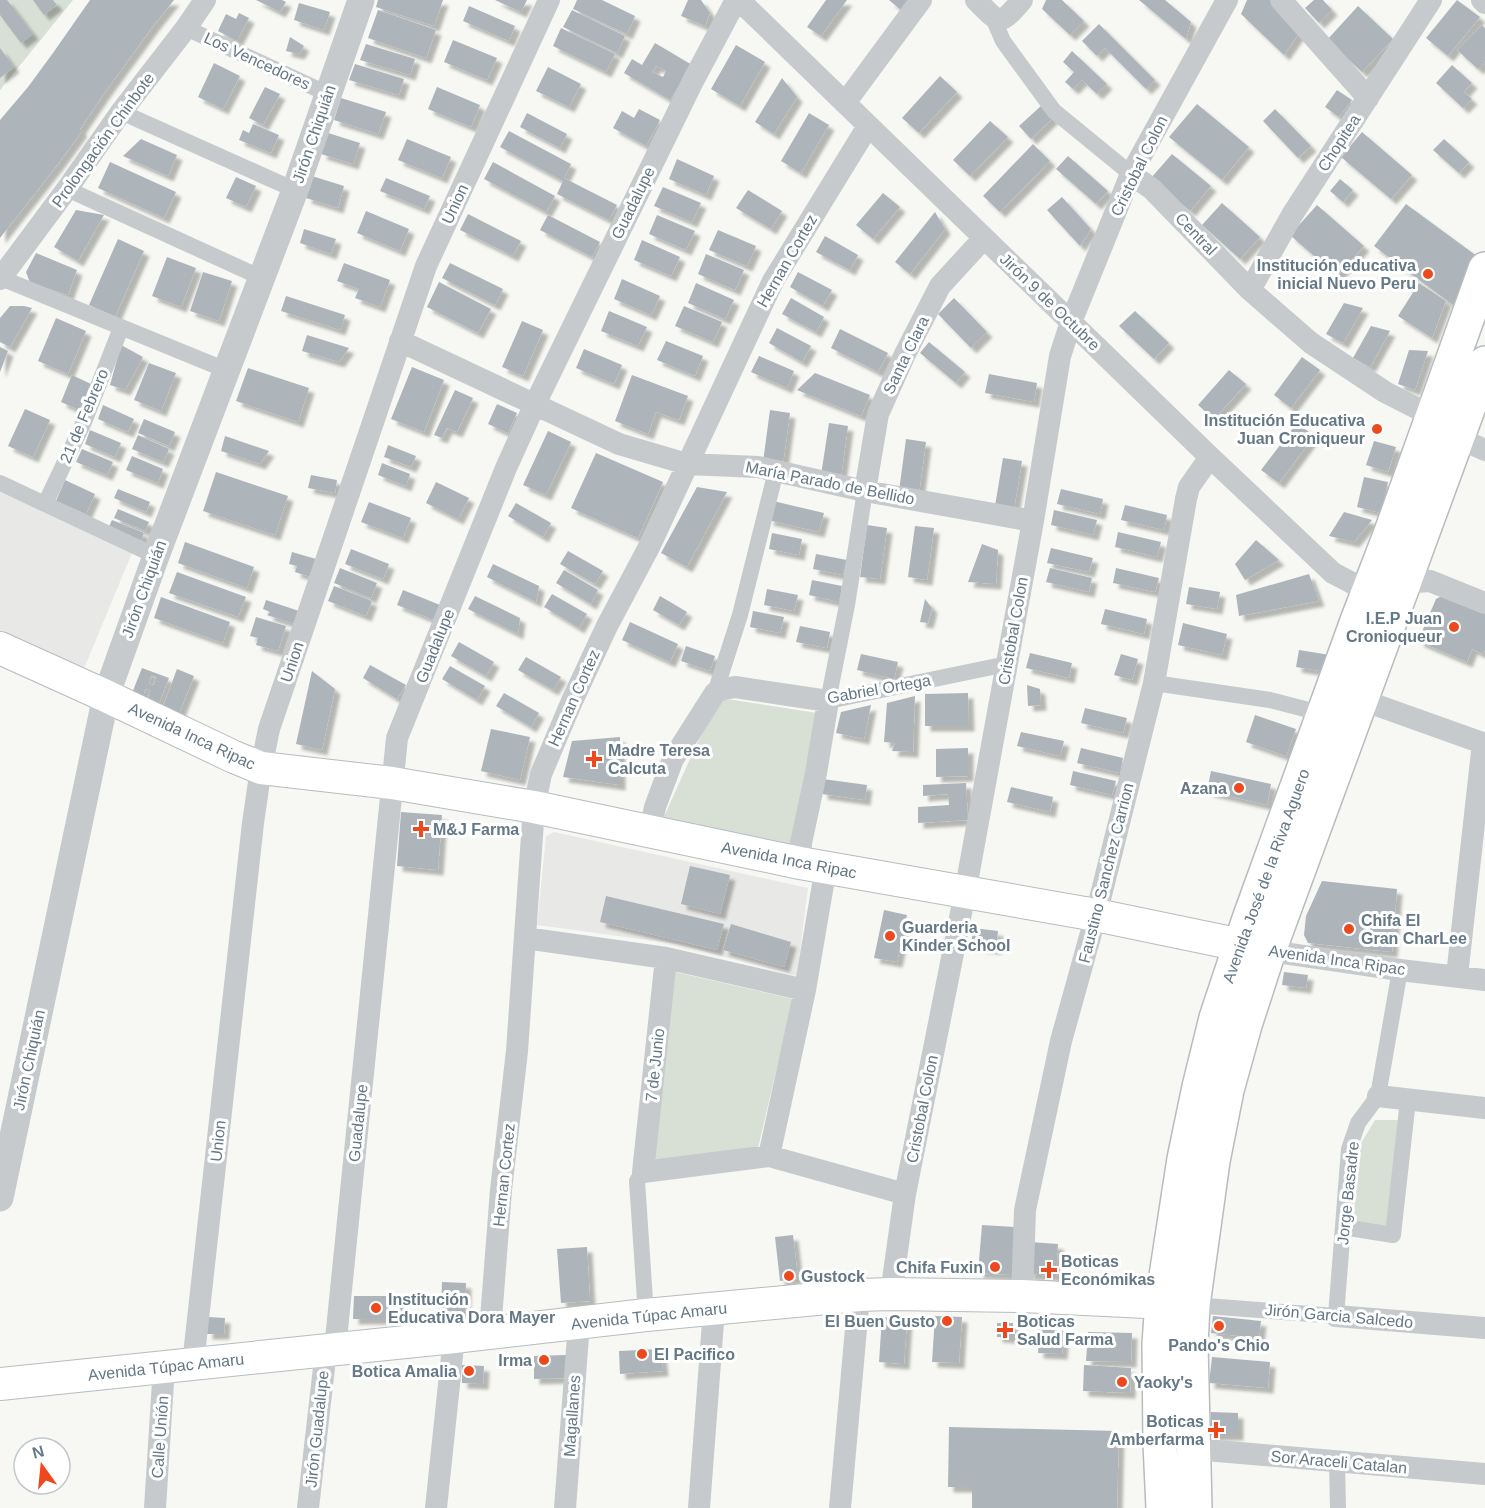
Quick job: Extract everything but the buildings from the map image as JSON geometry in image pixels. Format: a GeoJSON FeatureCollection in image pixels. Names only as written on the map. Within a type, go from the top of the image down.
{"type":"FeatureCollection","features":[{"type":"Feature","properties":{"kind":"main road","name":"Avenida José de la Riva Aguero"},"geometry":{"type":"LineString","coordinates":[[1163,1508],[1159,1344],[1177,1303],[1213,1161],[1227,1090],[1245,1025],[1254,948],[1324,714],[1485,268]]}},
{"type":"Feature","properties":{"kind":"main road","name":"Avenida José de la Riva Aguero"},"geometry":{"type":"LineString","coordinates":[[1254,948],[1362,700],[1405,582],[1471,444],[1485,363]]}},
{"type":"Feature","properties":{"kind":"main road","name":"Avenida Inca Ripac"},"geometry":{"type":"LineString","coordinates":[[0,648],[261,768],[392,783],[534,807],[813,865],[1096,915],[1254,948]]}},
{"type":"Feature","properties":{"kind":"main road","name":"Avenida Túpac Amaru"},"geometry":{"type":"LineString","coordinates":[[0,1384],[646,1315],[859,1295],[1022,1296],[1177,1303]]}},
{"type":"Feature","properties":{"kind":"main road","name":"Avenida José de la Riva Aguero"},"geometry":{"type":"LineString","coordinates":[[1177,1303],[1191,1345],[1195,1508]]}},
{"type":"Feature","properties":{"kind":"street","name":"Prolongación Chinbote"},"geometry":{"type":"LineString","coordinates":[[0,279],[205,0]]}},
{"type":"Feature","properties":{"kind":"street","name":"Jirón Chiquián"},"geometry":{"type":"LineString","coordinates":[[0,1198],[106,696],[156,556],[295,190],[361,0]]}},
{"type":"Feature","properties":{"kind":"street","name":"Union"},"geometry":{"type":"LineString","coordinates":[[179,1365],[253,823],[269,729],[426,266],[549,0]]}},
{"type":"Feature","properties":{"kind":"street","name":"Jirón 9 de Octubre"},"geometry":{"type":"LineString","coordinates":[[738,0],[1333,573],[1354,584],[1430,581],[1485,603]]}},
{"type":"Feature","properties":{"kind":"street","name":"Guadalupe"},"geometry":{"type":"LineString","coordinates":[[330,1350],[398,738],[506,468],[535,404],[693,81],[738,0]]}},
{"type":"Feature","properties":{"kind":"street"},"geometry":{"type":"LineString","coordinates":[[845,103],[921,0]]}},
{"type":"Feature","properties":{"kind":"street"},"geometry":{"type":"LineString","coordinates":[[976,0],[993,18],[1000,19],[1007,17],[1022,0]]}},
{"type":"Feature","properties":{"kind":"street","name":"Cristobal Colon"},"geometry":{"type":"LineString","coordinates":[[891,1294],[905,1194],[965,893],[1033,521],[1060,356],[1071,322],[1131,174],[1227,0]]}},
{"type":"Feature","properties":{"kind":"street"},"geometry":{"type":"LineString","coordinates":[[1281,0],[1368,98]]}},
{"type":"Feature","properties":{"kind":"street","name":"Chopitea"},"geometry":{"type":"LineString","coordinates":[[1250,290],[1292,215],[1431,0]]}},
{"type":"Feature","properties":{"kind":"street"},"geometry":{"type":"LineString","coordinates":[[1482,0],[1485,3]]}},
{"type":"Feature","properties":{"kind":"street","name":"Central"},"geometry":{"type":"LineString","coordinates":[[993,18],[1002,41],[1053,111],[1152,189],[1250,290],[1311,343],[1385,392],[1432,416]]}},
{"type":"Feature","properties":{"kind":"street","name":"Los Vencedores"},"geometry":{"type":"LineString","coordinates":[[186,28],[328,94]]}},
{"type":"Feature","properties":{"kind":"street"},"geometry":{"type":"LineString","coordinates":[[121,112],[295,190]]}},
{"type":"Feature","properties":{"kind":"street","name":"Hernan Cortez"},"geometry":{"type":"LineString","coordinates":[[490,1332],[501,1190],[517,1052],[534,807],[541,774],[607,626],[649,547],[773,281],[868,126]]}},
{"type":"Feature","properties":{"kind":"street"},"geometry":{"type":"LineString","coordinates":[[67,189],[262,278]]}},
{"type":"Feature","properties":{"kind":"street","name":"Santa Clara"},"geometry":{"type":"LineString","coordinates":[[865,491],[878,414],[905,354],[940,286],[984,238]]}},
{"type":"Feature","properties":{"kind":"street"},"geometry":{"type":"LineString","coordinates":[[0,279],[226,370]]}},
{"type":"Feature","properties":{"kind":"street","name":"21 de Febrero"},"geometry":{"type":"LineString","coordinates":[[45,504],[84,422],[121,328]]}},
{"type":"Feature","properties":{"kind":"street","name":"María Parado de Bellido"},"geometry":{"type":"LineString","coordinates":[[400,341],[619,444],[687,464],[758,467],[865,491],[1033,521]]}},
{"type":"Feature","properties":{"kind":"street","name":"Faustino Sanchez Carrion"},"geometry":{"type":"LineString","coordinates":[[1022,1296],[1025,1210],[1061,1041],[1096,915],[1154,683],[1185,499],[1189,487],[1210,457]]}},
{"type":"Feature","properties":{"kind":"street"},"geometry":{"type":"LineString","coordinates":[[650,831],[655,807],[674,759],[715,693],[740,615],[776,471]]}},
{"type":"Feature","properties":{"kind":"street"},"geometry":{"type":"LineString","coordinates":[[0,483],[156,556]]}},
{"type":"Feature","properties":{"kind":"street"},"geometry":{"type":"LineString","coordinates":[[769,1156],[805,990],[813,865],[801,843],[847,605],[865,491]]}},
{"type":"Feature","properties":{"kind":"street","name":"Gabriel Ortega"},"geometry":{"type":"LineString","coordinates":[[715,693],[735,687],[828,701],[1007,664]]}},
{"type":"Feature","properties":{"kind":"street"},"geometry":{"type":"LineString","coordinates":[[1154,683],[1270,700],[1324,714]]}},
{"type":"Feature","properties":{"kind":"street"},"geometry":{"type":"LineString","coordinates":[[1362,700],[1484,743],[1457,976]]}},
{"type":"Feature","properties":{"kind":"street"},"geometry":{"type":"LineString","coordinates":[[525,938],[666,958],[805,990]]}},
{"type":"Feature","properties":{"kind":"street","name":"Avenida Inca Ripac"},"geometry":{"type":"LineString","coordinates":[[1254,948],[1485,980]]}},
{"type":"Feature","properties":{"kind":"street","name":"7 de Junio"},"geometry":{"type":"LineString","coordinates":[[643,1172],[666,958]]}},
{"type":"Feature","properties":{"kind":"street","name":"Jorge Basadre"},"geometry":{"type":"LineString","coordinates":[[1336,1316],[1349,1149],[1358,1123],[1378,1096],[1400,970]]}},
{"type":"Feature","properties":{"kind":"street"},"geometry":{"type":"LineString","coordinates":[[1378,1096],[1485,1108]]}},
{"type":"Feature","properties":{"kind":"street"},"geometry":{"type":"LineString","coordinates":[[1343,1227],[1393,1235],[1408,1100]]}},
{"type":"Feature","properties":{"kind":"street"},"geometry":{"type":"LineString","coordinates":[[646,1315],[637,1180],[643,1172],[769,1156],[905,1194]]}},
{"type":"Feature","properties":{"kind":"street"},"geometry":{"type":"LineString","coordinates":[[840,1508],[859,1295]]}},
{"type":"Feature","properties":{"kind":"street","name":"Jirón Garcia Salcedo"},"geometry":{"type":"LineString","coordinates":[[1177,1303],[1485,1328]]}},
{"type":"Feature","properties":{"kind":"street"},"geometry":{"type":"LineString","coordinates":[[699,1508],[714,1308]]}},
{"type":"Feature","properties":{"kind":"street","name":"Magallanes"},"geometry":{"type":"LineString","coordinates":[[565,1508],[579,1323]]}},
{"type":"Feature","properties":{"kind":"street"},"geometry":{"type":"LineString","coordinates":[[436,1508],[454,1337]]}},
{"type":"Feature","properties":{"kind":"street","name":"Jirón Guadalupe"},"geometry":{"type":"LineString","coordinates":[[308,1508],[330,1350]]}},
{"type":"Feature","properties":{"kind":"street","name":"Calle Unión"},"geometry":{"type":"LineString","coordinates":[[155,1508],[179,1365]]}},
{"type":"Feature","properties":{"kind":"street","name":"Sor Araceli Catalan"},"geometry":{"type":"LineString","coordinates":[[1194,1449],[1485,1474]]}},
{"type":"Feature","properties":{"kind":"street"},"geometry":{"type":"LineString","coordinates":[[1337,1461],[1338,1508]]}},
{"type":"Feature","properties":{"kind":"shaded area"},"geometry":{"type":"Polygon","coordinates":[[[0,0],[73,0],[0,90],[0,0]]]}},
{"type":"Feature","properties":{"kind":"shaded area"},"geometry":{"type":"Polygon","coordinates":[[[0,492],[132,553],[83,671],[0,631],[0,492]]]}},
{"type":"Feature","properties":{"kind":"shaded area"},"geometry":{"type":"Polygon","coordinates":[[[727,699],[817,713],[792,858],[663,819],[713,708],[727,699]]]}},
{"type":"Feature","properties":{"kind":"shaded area"},"geometry":{"type":"Polygon","coordinates":[[[554,832],[808,888],[797,976],[677,944],[537,925],[546,836],[554,832]]]}},
{"type":"Feature","properties":{"kind":"shaded area"},"geometry":{"type":"Polygon","coordinates":[[[671,971],[793,999],[757,1152],[656,1164],[649,1158],[671,971]]]}},
{"type":"Feature","properties":{"kind":"shaded area"},"geometry":{"type":"Polygon","coordinates":[[[1375,1120],[1401,1120],[1389,1230],[1353,1223],[1360,1145],[1375,1120]]]}},
{"type":"Feature","properties":{"kind":"place","name":"Institución educativa inicial Nuevo Peru"},"geometry":{"type":"Point","coordinates":[1428,274]}},
{"type":"Feature","properties":{"kind":"place","name":"Institución Educativa Juan Croniqueur"},"geometry":{"type":"Point","coordinates":[1377,429]}},
{"type":"Feature","properties":{"kind":"place","name":"I.E.P Juan Cronioqueur"},"geometry":{"type":"Point","coordinates":[1454,627]}},
{"type":"Feature","properties":{"kind":"place","name":"Madre Teresa Calcuta"},"geometry":{"type":"Point","coordinates":[594,759]}},
{"type":"Feature","properties":{"kind":"place","name":"Azana"},"geometry":{"type":"Point","coordinates":[1239,788]}},
{"type":"Feature","properties":{"kind":"place","name":"M&J Farma"},"geometry":{"type":"Point","coordinates":[421,829]}},
{"type":"Feature","properties":{"kind":"place","name":"Chifa El Gran CharLee"},"geometry":{"type":"Point","coordinates":[1349,929]}},
{"type":"Feature","properties":{"kind":"place","name":"Guarderia Kinder School"},"geometry":{"type":"Point","coordinates":[890,936]}},
{"type":"Feature","properties":{"kind":"place","name":"Chifa Fuxin"},"geometry":{"type":"Point","coordinates":[995,1267]}},
{"type":"Feature","properties":{"kind":"place","name":"Boticas Económikas"},"geometry":{"type":"Point","coordinates":[1049,1270]}},
{"type":"Feature","properties":{"kind":"place","name":"Gustock"},"geometry":{"type":"Point","coordinates":[789,1276]}},
{"type":"Feature","properties":{"kind":"place","name":"Institución Educativa Dora Mayer"},"geometry":{"type":"Point","coordinates":[376,1308]}},
{"type":"Feature","properties":{"kind":"place","name":"El Buen Gusto"},"geometry":{"type":"Point","coordinates":[947,1321]}},
{"type":"Feature","properties":{"kind":"place","name":"Pando's Chio"},"geometry":{"type":"Point","coordinates":[1219,1326]}},
{"type":"Feature","properties":{"kind":"place","name":"Boticas Salud Farma"},"geometry":{"type":"Point","coordinates":[1005,1330]}},
{"type":"Feature","properties":{"kind":"place","name":"El Pacifico"},"geometry":{"type":"Point","coordinates":[642,1354]}},
{"type":"Feature","properties":{"kind":"place","name":"Irma"},"geometry":{"type":"Point","coordinates":[544,1360]}},
{"type":"Feature","properties":{"kind":"place","name":"Botica Amalia"},"geometry":{"type":"Point","coordinates":[469,1371]}},
{"type":"Feature","properties":{"kind":"place","name":"Yaoky's"},"geometry":{"type":"Point","coordinates":[1122,1382]}},
{"type":"Feature","properties":{"kind":"place","name":"Boticas Amberfarma"},"geometry":{"type":"Point","coordinates":[1216,1430]}}]}
